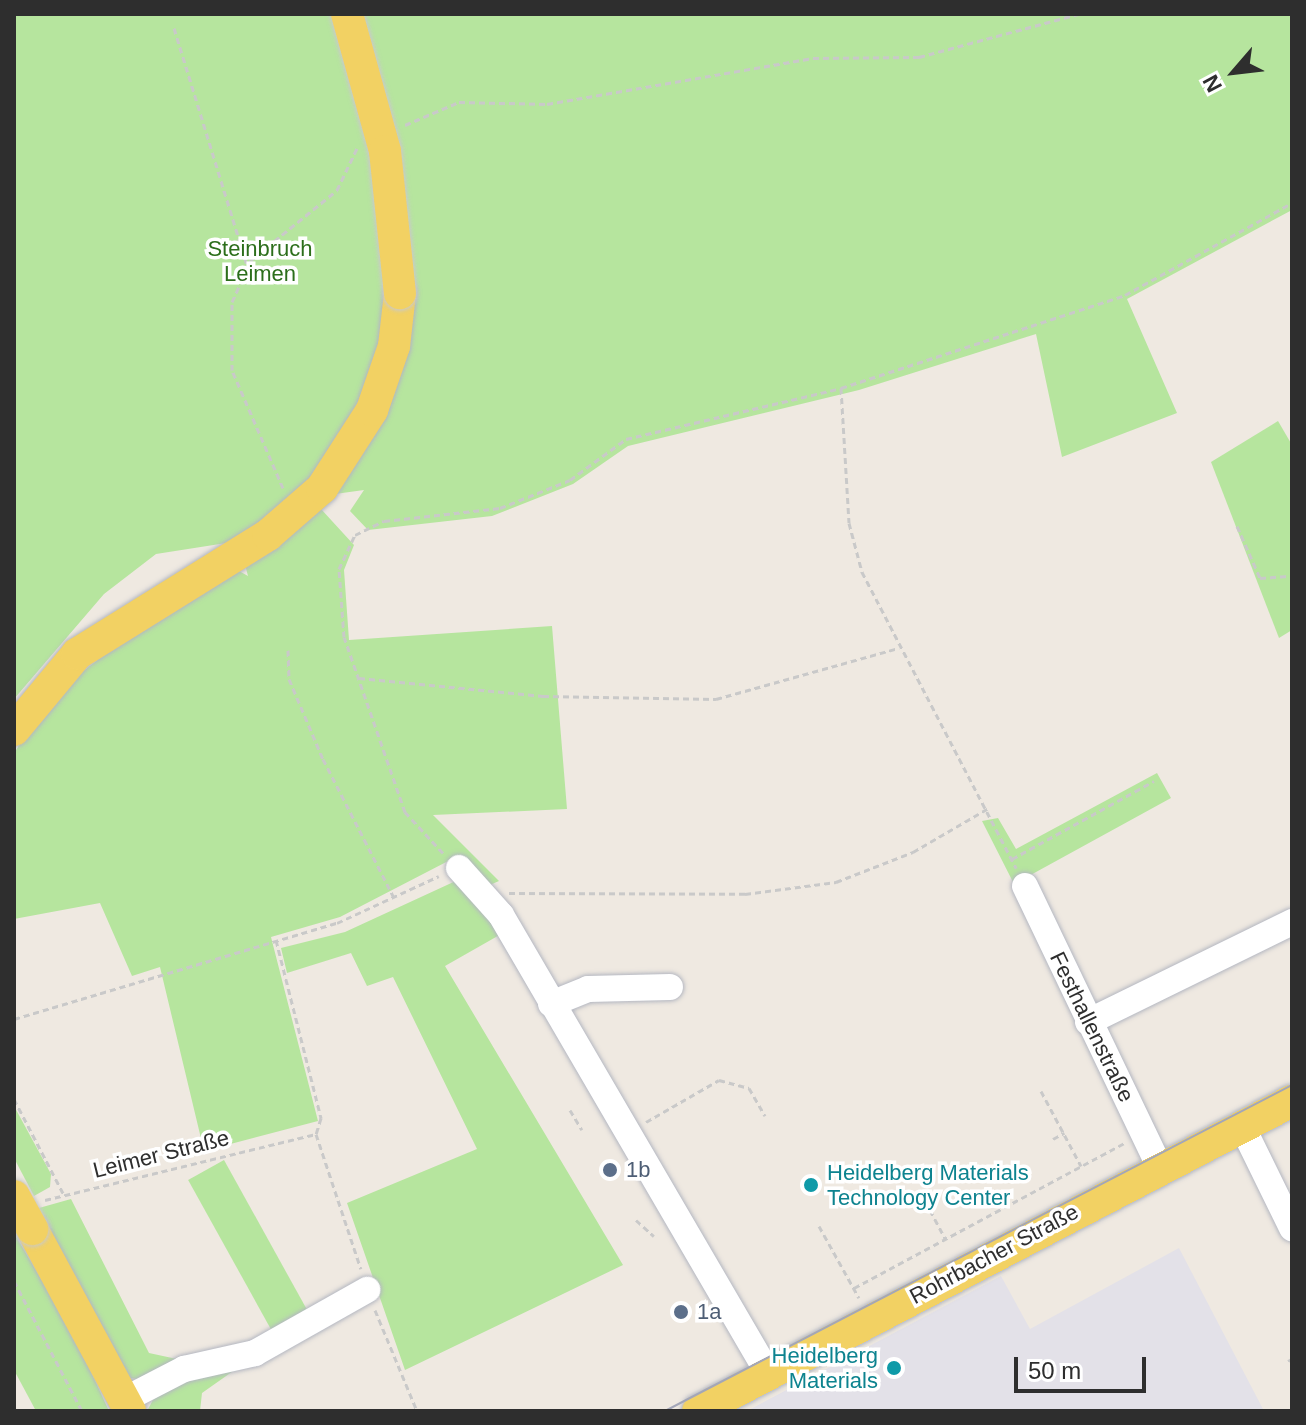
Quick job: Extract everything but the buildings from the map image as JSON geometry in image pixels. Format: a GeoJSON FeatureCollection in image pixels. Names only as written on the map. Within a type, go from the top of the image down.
{"type":"FeatureCollection","features":[{"type":"Feature","properties":{"kind":"main road"},"geometry":{"type":"LineString","coordinates":[[14,730],[88,646],[268,535],[322,488],[372,410],[394,346],[400,293],[385,151],[347,14]]}},
{"type":"Feature","properties":{"kind":"main road","name":"Rohrbacher Straße"},"geometry":{"type":"LineString","coordinates":[[698,1411],[1292,1101]]}},
{"type":"Feature","properties":{"kind":"main road"},"geometry":{"type":"LineString","coordinates":[[28,1209],[127,1405]]}},
{"type":"Feature","properties":{"kind":"street"},"geometry":{"type":"LineString","coordinates":[[459,868],[482,891],[768,1373]]}},
{"type":"Feature","properties":{"kind":"street","name":"Festhallenstraße"},"geometry":{"type":"LineString","coordinates":[[1025,886],[1160,1168]]}},
{"type":"Feature","properties":{"kind":"street"},"geometry":{"type":"LineString","coordinates":[[1088,1022],[1292,922]]}},
{"type":"Feature","properties":{"kind":"street"},"geometry":{"type":"LineString","coordinates":[[551,1004],[588,989],[670,987]]}},
{"type":"Feature","properties":{"kind":"street"},"geometry":{"type":"LineString","coordinates":[[1242,1126],[1292,1228]]}},
{"type":"Feature","properties":{"kind":"street"},"geometry":{"type":"LineString","coordinates":[[127,1405],[184,1369],[255,1353],[367,1290]]}},
{"type":"Feature","properties":{"kind":"path"},"geometry":{"type":"LineString","coordinates":[[498,104],[547,104],[813,58],[919,57],[1078,14]]}},
{"type":"Feature","properties":{"kind":"path"},"geometry":{"type":"LineString","coordinates":[[174,28],[247,265]]}},
{"type":"Feature","properties":{"kind":"path"},"geometry":{"type":"LineString","coordinates":[[14,1019],[276,939],[394,898],[459,868],[405,812],[344,637],[339,580],[355,535],[397,519],[500,508],[570,480],[626,439],[841,388],[1125,295],[1292,203]]}},
{"type":"Feature","properties":{"kind":"path"},"geometry":{"type":"LineString","coordinates":[[264,246],[247,265],[232,302],[230,362],[282,487]]}},
{"type":"Feature","properties":{"kind":"path"},"geometry":{"type":"LineString","coordinates":[[841,388],[855,550],[899,648],[987,809],[1025,886]]}},
{"type":"Feature","properties":{"kind":"path"},"geometry":{"type":"LineString","coordinates":[[1237,526],[1260,578],[1292,576]]}},
{"type":"Feature","properties":{"kind":"path"},"geometry":{"type":"LineString","coordinates":[[358,678],[543,696],[716,699],[899,648]]}},
{"type":"Feature","properties":{"kind":"path"},"geometry":{"type":"LineString","coordinates":[[288,650],[289,679],[323,759],[394,898]]}},
{"type":"Feature","properties":{"kind":"path"},"geometry":{"type":"LineString","coordinates":[[1012,859],[1154,781]]}},
{"type":"Feature","properties":{"kind":"path"},"geometry":{"type":"LineString","coordinates":[[482,891],[643,897],[836,882],[913,852],[987,809]]}},
{"type":"Feature","properties":{"kind":"path","name":"Leimer Straße"},"geometry":{"type":"LineString","coordinates":[[28,1209],[64,1195],[316,1134],[321,1118],[276,939]]}},
{"type":"Feature","properties":{"kind":"path"},"geometry":{"type":"LineString","coordinates":[[625,1134],[719,1080],[749,1088],[765,1116]]}},
{"type":"Feature","properties":{"kind":"path"},"geometry":{"type":"LineString","coordinates":[[1041,1091],[1081,1166]]}},
{"type":"Feature","properties":{"kind":"path"},"geometry":{"type":"LineString","coordinates":[[14,1099],[64,1195]]}},
{"type":"Feature","properties":{"kind":"path"},"geometry":{"type":"LineString","coordinates":[[570,1110],[582,1130]]}},
{"type":"Feature","properties":{"kind":"path"},"geometry":{"type":"LineString","coordinates":[[1053,1139],[1064,1133]]}},
{"type":"Feature","properties":{"kind":"path"},"geometry":{"type":"LineString","coordinates":[[854,1288],[1144,1133]]}},
{"type":"Feature","properties":{"kind":"path"},"geometry":{"type":"LineString","coordinates":[[930,1210],[945,1238]]}},
{"type":"Feature","properties":{"kind":"path"},"geometry":{"type":"LineString","coordinates":[[636,1220],[654,1236]]}},
{"type":"Feature","properties":{"kind":"path"},"geometry":{"type":"LineString","coordinates":[[819,1226],[857,1294]]}},
{"type":"Feature","properties":{"kind":"path"},"geometry":{"type":"LineString","coordinates":[[14,1281],[82,1411]]}},
{"type":"Feature","properties":{"kind":"shaded area"},"geometry":{"type":"Polygon","coordinates":[[[1179,1248],[1264,1411],[747,1411],[1001,1276],[1030,1329],[1179,1248]]]}},
{"type":"Feature","properties":{"kind":"green space","name":"Steinbruch Leimen"},"geometry":{"type":"Polygon","coordinates":[[[14,14],[1292,14],[1292,210],[1127,299],[1177,413],[1062,457],[1036,334],[859,390],[628,446],[573,484],[492,516],[368,530],[350,511],[364,490],[335,494],[321,509],[354,545],[344,570],[349,640],[552,626],[567,809],[433,815],[499,881],[483,888],[454,858],[340,917],[271,937],[318,1121],[204,1151],[160,967],[132,976],[100,903],[14,919],[14,753],[34,723],[72,680],[136,630],[239,571],[248,576],[239,541],[156,554],[104,594],[14,699],[14,14]]]}},
{"type":"Feature","properties":{"kind":"green space"},"geometry":{"type":"Polygon","coordinates":[[[1278,421],[1292,445],[1292,630],[1279,638],[1211,462],[1278,421]]]}},
{"type":"Feature","properties":{"kind":"green space"},"geometry":{"type":"Polygon","coordinates":[[[1157,773],[1171,798],[1014,884],[982,821],[998,818],[1016,849],[1157,773]]]}},
{"type":"Feature","properties":{"kind":"green space"},"geometry":{"type":"Polygon","coordinates":[[[460,879],[503,933],[445,966],[623,1265],[405,1370],[347,1203],[477,1149],[393,977],[367,986],[351,953],[287,973],[281,948],[345,932],[460,879]]]}},
{"type":"Feature","properties":{"kind":"green space"},"geometry":{"type":"Polygon","coordinates":[[[14,1106],[51,1174],[50,1187],[34,1196],[14,1158],[14,1106]]]}},
{"type":"Feature","properties":{"kind":"green space"},"geometry":{"type":"Polygon","coordinates":[[[224,1160],[315,1324],[279,1343],[188,1180],[224,1160]]]}},
{"type":"Feature","properties":{"kind":"green space"},"geometry":{"type":"Polygon","coordinates":[[[71,1199],[149,1353],[186,1361],[143,1380],[124,1377],[39,1208],[71,1199]]]}},
{"type":"Feature","properties":{"kind":"green space"},"geometry":{"type":"Polygon","coordinates":[[[14,1233],[75,1337],[109,1411],[36,1411],[14,1370],[14,1233]]]}},
{"type":"Feature","properties":{"kind":"green space"},"geometry":{"type":"Polygon","coordinates":[[[236,1369],[202,1393],[200,1411],[147,1411],[160,1387],[236,1369]]]}},
{"type":"Feature","properties":{"kind":"tram line"},"geometry":{"type":"LineString","coordinates":[[665,1411],[1292,1085]]}},
{"type":"Feature","properties":{"kind":"place","name":"1b"},"geometry":{"type":"Point","coordinates":[610,1170]}},
{"type":"Feature","properties":{"kind":"place","name":"Heidelberg Materials Technology Center"},"geometry":{"type":"Point","coordinates":[811,1185]}},
{"type":"Feature","properties":{"kind":"place","name":"1a"},"geometry":{"type":"Point","coordinates":[681,1312]}},
{"type":"Feature","properties":{"kind":"place","name":"Heidelberg Materials"},"geometry":{"type":"Point","coordinates":[894,1368]}}]}
